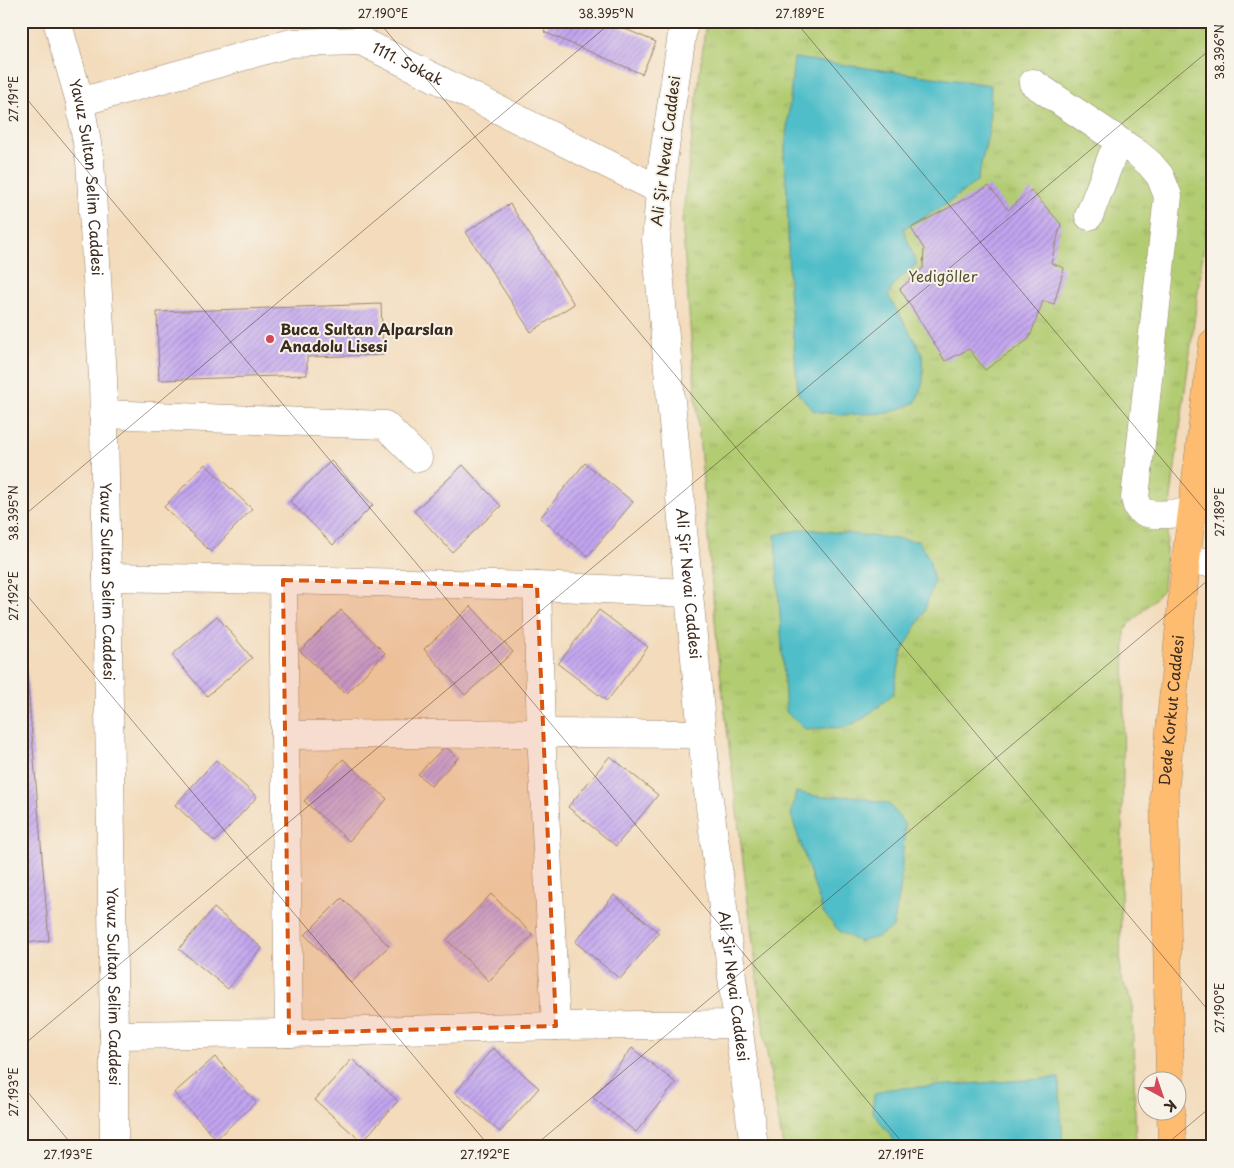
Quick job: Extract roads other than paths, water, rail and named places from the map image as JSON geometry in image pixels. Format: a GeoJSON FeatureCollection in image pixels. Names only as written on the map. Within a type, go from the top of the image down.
{"type":"FeatureCollection","features":[{"type":"Feature","properties":{"kind":"main road","name":"Dede Korkut Caddesi"},"geometry":{"type":"LineString","coordinates":[[1170,1070],[1164,795],[1186,560],[1213,343]]}},
{"type":"Feature","properties":{"kind":"main road"},"geometry":{"type":"LineString","coordinates":[[1171,1120],[1172,1147]]}},
{"type":"Feature","properties":{"kind":"street","name":"Yavuz Sultan Selim Caddesi"},"geometry":{"type":"LineString","coordinates":[[57,21],[80,102],[90,171],[102,360],[114,1035],[114,1147]]}},
{"type":"Feature","properties":{"kind":"street","name":"Ali Şir Nevai Caddesi"},"geometry":{"type":"LineString","coordinates":[[678,23],[656,240],[706,776],[754,1147]]}},
{"type":"Feature","properties":{"kind":"street","name":"1111. Sokak"},"geometry":{"type":"LineString","coordinates":[[80,102],[292,43],[322,32],[361,41],[660,190]]}},
{"type":"Feature","properties":{"kind":"street"},"geometry":{"type":"LineString","coordinates":[[1033,83],[1150,164],[1160,176],[1168,196],[1136,488],[1136,505],[1145,513],[1192,512]]}},
{"type":"Feature","properties":{"kind":"street"},"geometry":{"type":"LineString","coordinates":[[1089,216],[1112,156],[1121,143]]}},
{"type":"Feature","properties":{"kind":"street"},"geometry":{"type":"LineString","coordinates":[[104,414],[386,425],[418,458]]}},
{"type":"Feature","properties":{"kind":"street"},"geometry":{"type":"LineString","coordinates":[[1186,560],[1213,563]]}},
{"type":"Feature","properties":{"kind":"street"},"geometry":{"type":"LineString","coordinates":[[107,577],[537,586],[689,593]]}},
{"type":"Feature","properties":{"kind":"street"},"geometry":{"type":"LineString","coordinates":[[283,580],[289,1033]]}},
{"type":"Feature","properties":{"kind":"street"},"geometry":{"type":"LineString","coordinates":[[537,586],[540,733],[556,1026]]}},
{"type":"Feature","properties":{"kind":"street"},"geometry":{"type":"LineString","coordinates":[[285,736],[540,733],[702,734]]}},
{"type":"Feature","properties":{"kind":"street"},"geometry":{"type":"LineString","coordinates":[[114,1035],[738,1024]]}},
{"type":"Feature","properties":{"kind":"water"},"geometry":{"type":"Polygon","coordinates":[[[794,58],[991,85],[989,131],[977,181],[944,206],[903,229],[917,264],[895,283],[888,295],[922,353],[923,382],[916,402],[889,413],[841,415],[814,411],[798,393],[789,288],[787,193],[784,159],[794,58]]]}},
{"type":"Feature","properties":{"kind":"water"},"geometry":{"type":"Polygon","coordinates":[[[804,529],[918,541],[929,558],[934,582],[924,612],[902,652],[893,694],[867,716],[847,727],[805,729],[786,712],[775,535],[804,529]]]}},
{"type":"Feature","properties":{"kind":"water"},"geometry":{"type":"Polygon","coordinates":[[[796,792],[821,797],[853,796],[889,804],[905,825],[900,891],[893,928],[877,937],[859,942],[839,931],[823,912],[791,815],[796,792]]]}},
{"type":"Feature","properties":{"kind":"water"},"geometry":{"type":"Polygon","coordinates":[[[1059,1078],[1063,1147],[899,1147],[872,1111],[874,1095],[887,1089],[1059,1078]]]}},
{"type":"Feature","properties":{"kind":"place","name":"Buca Sultan Alparslan Anadolu Lisesi"},"geometry":{"type":"Point","coordinates":[270,339]}},
{"type":"Feature","properties":{"kind":"park label","name":"Yedigöller"},"geometry":{"type":"Point","coordinates":[943,277]}}]}
